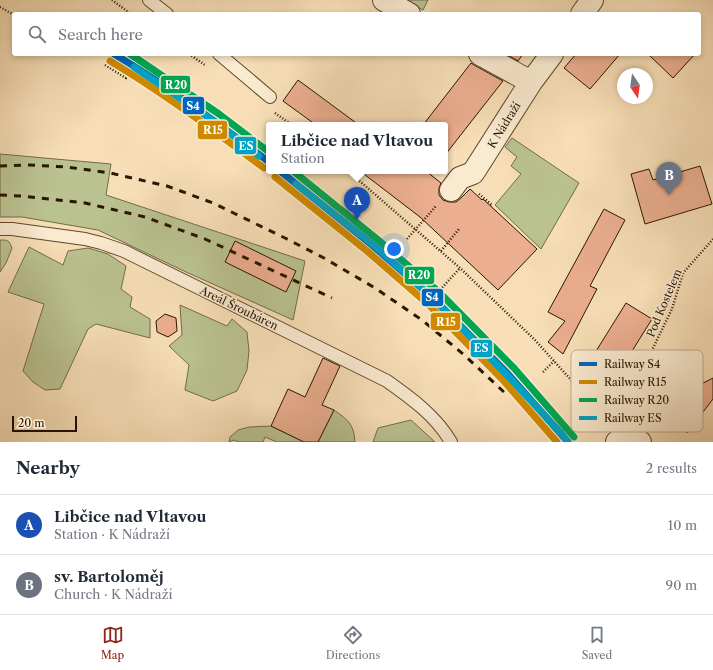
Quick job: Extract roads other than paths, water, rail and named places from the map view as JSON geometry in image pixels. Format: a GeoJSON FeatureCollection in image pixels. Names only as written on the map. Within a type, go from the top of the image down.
{"type":"FeatureCollection","features":[{"type":"Feature","properties":{"kind":"street"},"geometry":{"type":"LineString","coordinates":[[384,0],[405,12]]}},
{"type":"Feature","properties":{"kind":"street"},"geometry":{"type":"LineString","coordinates":[[583,12],[592,0]]}},
{"type":"Feature","properties":{"kind":"street"},"geometry":{"type":"LineString","coordinates":[[484,56],[531,82]]}},
{"type":"Feature","properties":{"kind":"street","name":"K Nádraží"},"geometry":{"type":"LineString","coordinates":[[451,190],[460,178],[473,173],[531,82],[550,56]]}},
{"type":"Feature","properties":{"kind":"street"},"geometry":{"type":"LineString","coordinates":[[617,432],[623,438],[632,436],[640,442]]}},
{"type":"Feature","properties":{"kind":"lane"},"geometry":{"type":"LineString","coordinates":[[149,0],[164,12]]}},
{"type":"Feature","properties":{"kind":"lane"},"geometry":{"type":"LineString","coordinates":[[221,56],[270,97]]}},
{"type":"Feature","properties":{"kind":"lane","name":"Areál Šroubáren"},"geometry":{"type":"LineString","coordinates":[[0,229],[12,229],[85,239],[124,251],[387,381],[433,418],[451,442]]}},
{"type":"Feature","properties":{"kind":"railway"},"geometry":{"type":"LineString","coordinates":[[0,166],[29,165],[67,167],[110,173],[167,186],[213,203],[324,258],[375,288],[422,320],[463,354],[505,393]]}},
{"type":"Feature","properties":{"kind":"railway"},"geometry":{"type":"LineString","coordinates":[[0,195],[85,203],[145,217],[205,239],[332,298]]}},
{"type":"Feature","properties":{"kind":"rail line","name":"S4"},"geometry":{"type":"LineString","coordinates":[[117,56],[174,92],[266,160]]}},
{"type":"Feature","properties":{"kind":"rail line","name":"R20"},"geometry":{"type":"LineString","coordinates":[[133,56],[219,114],[266,150]]}},
{"type":"Feature","properties":{"kind":"rail line","name":"R15"},"geometry":{"type":"LineString","coordinates":[[110,61],[208,126],[264,168]]}},
{"type":"Feature","properties":{"kind":"rail line","name":"ES"},"geometry":{"type":"LineString","coordinates":[[134,67],[214,121],[259,156]]}},
{"type":"Feature","properties":{"kind":"rail line","name":"S4"},"geometry":{"type":"LineString","coordinates":[[284,174],[372,245],[433,298],[508,374],[568,442]]}},
{"type":"Feature","properties":{"kind":"rail line","name":"R20"},"geometry":{"type":"LineString","coordinates":[[297,174],[377,239],[439,292],[514,368],[574,437]]}},
{"type":"Feature","properties":{"kind":"rail line","name":"R15"},"geometry":{"type":"LineString","coordinates":[[275,177],[367,251],[428,304],[502,379],[557,442]]}},
{"type":"Feature","properties":{"kind":"rail line","name":"ES"},"geometry":{"type":"LineString","coordinates":[[296,184],[375,246],[433,298],[506,374],[568,442]]}},
{"type":"Feature","properties":{"kind":"place","name":"sv. Bartoloměj"},"geometry":{"type":"Point","coordinates":[669,195]}},
{"type":"Feature","properties":{"kind":"place","name":"Libčice nad Vltavou"},"geometry":{"type":"Point","coordinates":[357,220]}}]}
